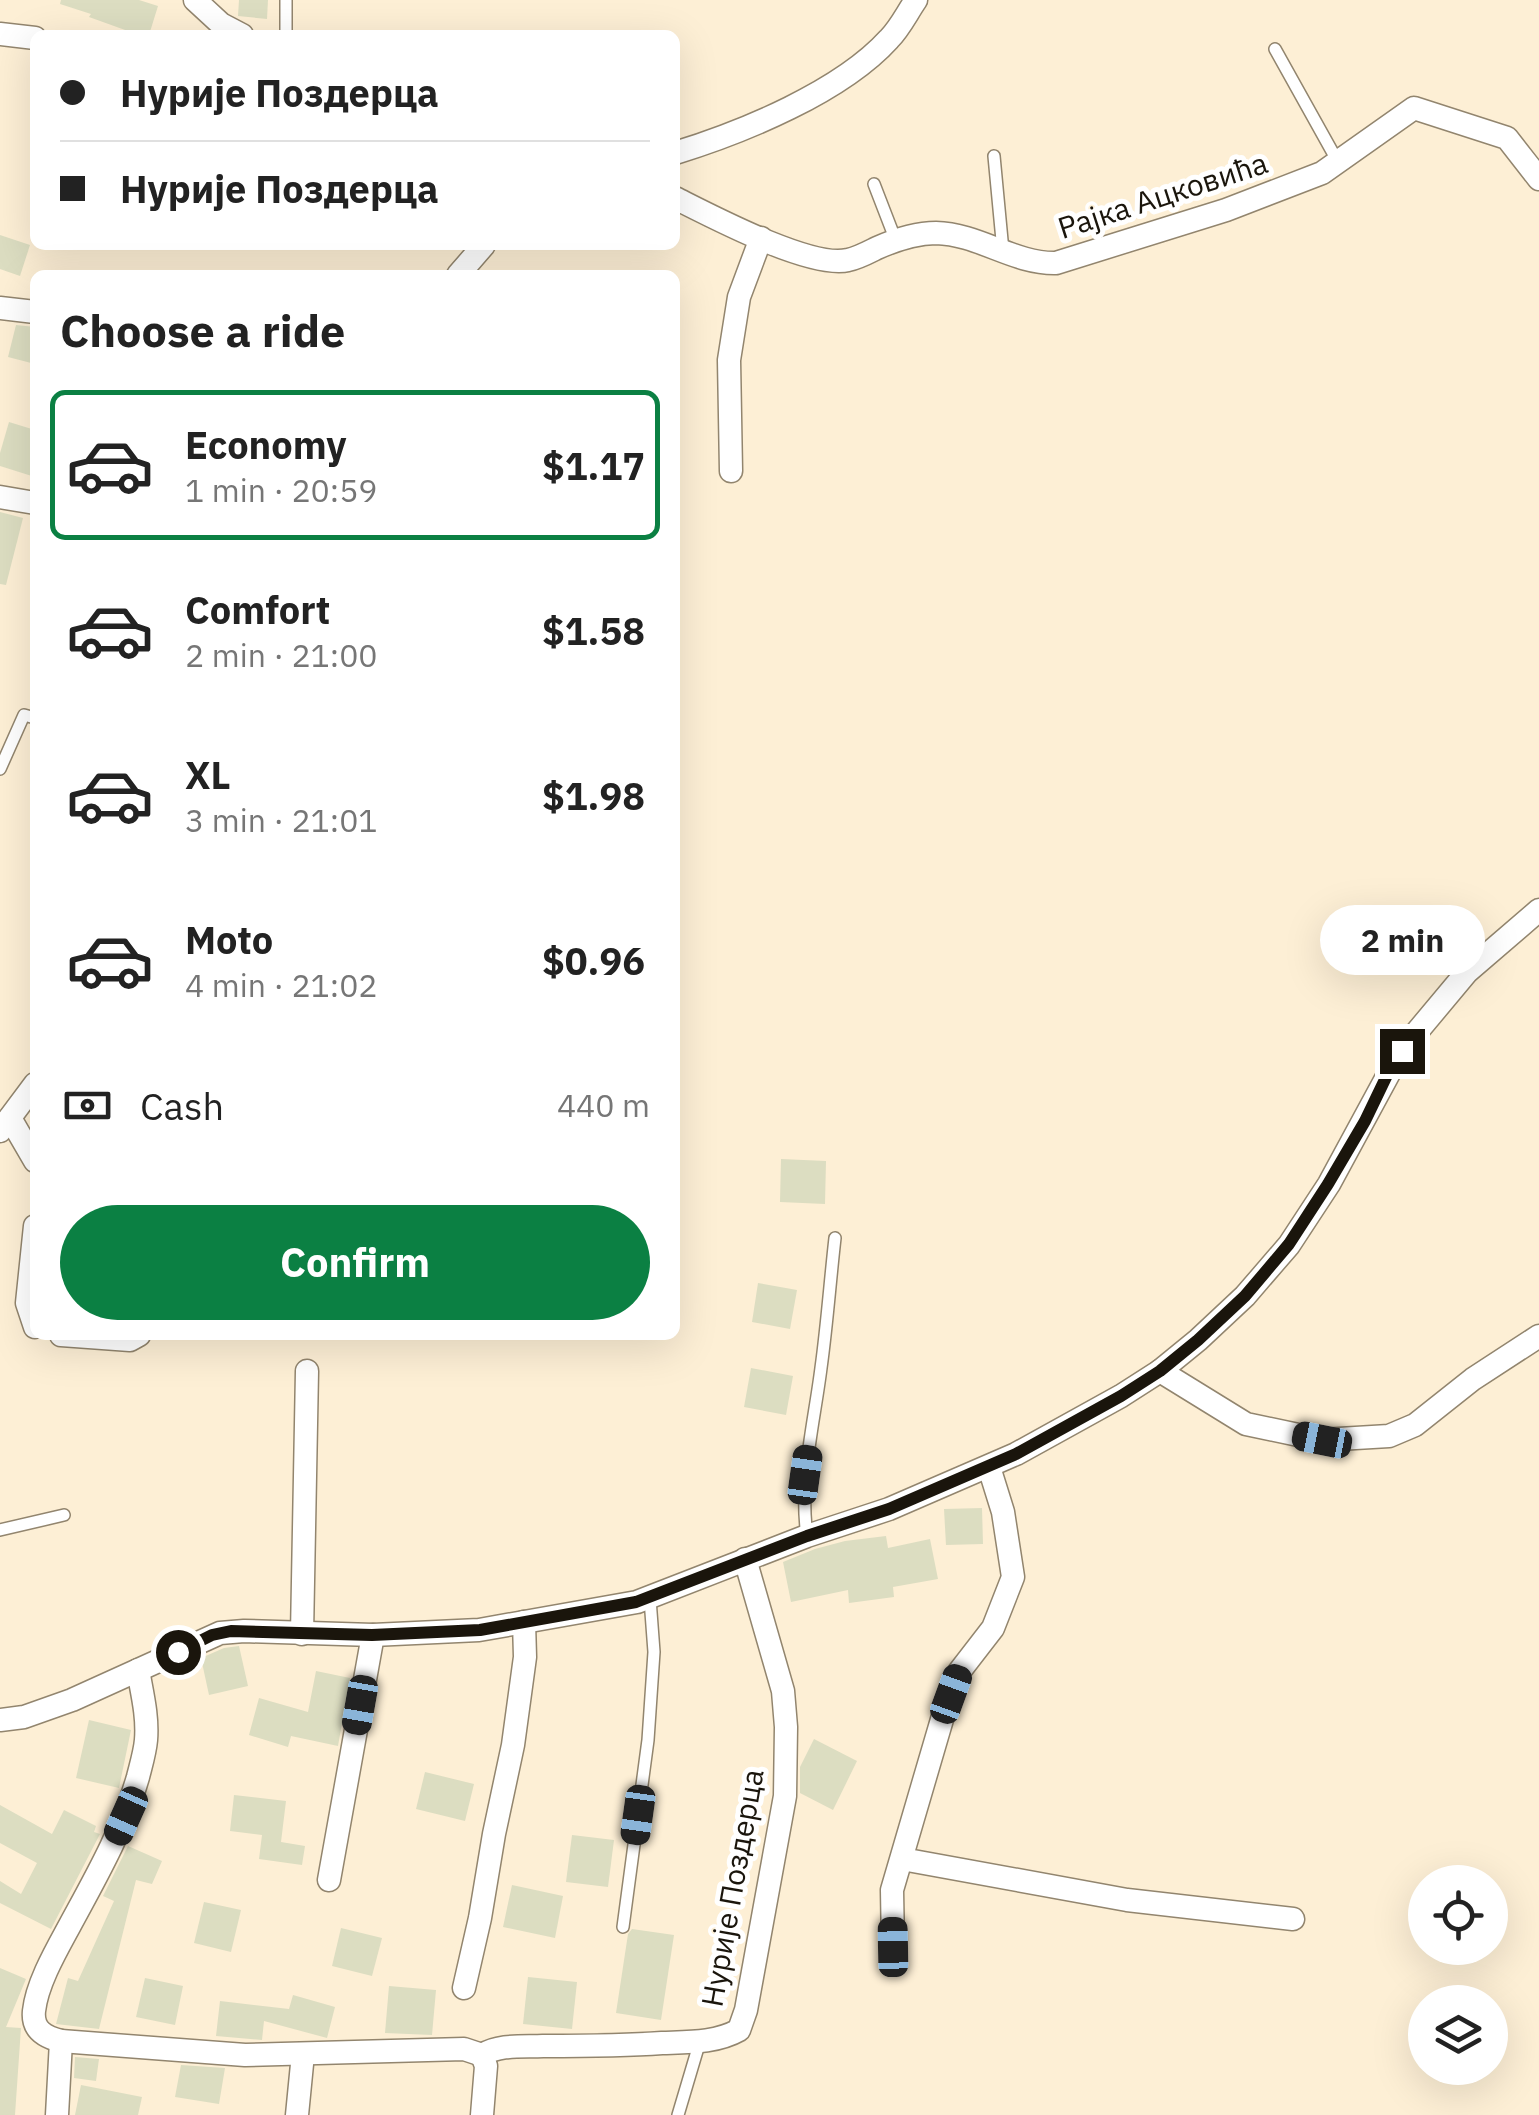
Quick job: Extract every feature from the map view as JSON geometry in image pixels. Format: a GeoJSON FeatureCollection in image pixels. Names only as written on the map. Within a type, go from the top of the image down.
{"type":"FeatureCollection","features":[{"type":"Feature","properties":{"kind":"street"},"geometry":{"type":"LineString","coordinates":[[194,0],[232,30]]}},
{"type":"Feature","properties":{"kind":"street"},"geometry":{"type":"LineString","coordinates":[[680,150],[722,136],[833,84],[886,43],[916,0]]}},
{"type":"Feature","properties":{"kind":"street"},"geometry":{"type":"LineString","coordinates":[[0,34],[30,37]]}},
{"type":"Feature","properties":{"kind":"street","name":"Рајка Ацковића"},"geometry":{"type":"LineString","coordinates":[[680,200],[796,252],[836,262],[896,241],[936,233],[971,240],[1033,262],[1056,264],[1226,210],[1322,173],[1414,108],[1507,138],[1539,179]]}},
{"type":"Feature","properties":{"kind":"street"},"geometry":{"type":"LineString","coordinates":[[731,471],[728,360],[739,297],[761,238]]}},
{"type":"Feature","properties":{"kind":"street"},"geometry":{"type":"LineString","coordinates":[[0,308],[30,311]]}},
{"type":"Feature","properties":{"kind":"street"},"geometry":{"type":"LineString","coordinates":[[0,498],[30,502]]}},
{"type":"Feature","properties":{"kind":"street"},"geometry":{"type":"LineString","coordinates":[[0,1720],[24,1718],[46,1710],[220,1632],[372,1635],[480,1630],[650,1599],[807,1536],[889,1509],[988,1467],[1160,1371],[1262,1278],[1328,1184],[1402,1051],[1467,972],[1539,910]]}},
{"type":"Feature","properties":{"kind":"street"},"geometry":{"type":"LineString","coordinates":[[30,1091],[5,1124],[30,1155]]}},
{"type":"Feature","properties":{"kind":"street"},"geometry":{"type":"LineString","coordinates":[[30,1269],[26,1303],[30,1314]]}},
{"type":"Feature","properties":{"kind":"street"},"geometry":{"type":"LineString","coordinates":[[1160,1371],[1246,1424],[1322,1440],[1389,1436],[1415,1425],[1473,1379],[1539,1336]]}},
{"type":"Feature","properties":{"kind":"street"},"geometry":{"type":"LineString","coordinates":[[302,1634],[307,1372]]}},
{"type":"Feature","properties":{"kind":"street"},"geometry":{"type":"LineString","coordinates":[[893,1947],[892,1890],[943,1716],[959,1672],[993,1628],[1012,1578],[1003,1512],[988,1467]]}},
{"type":"Feature","properties":{"kind":"street","name":"Нурије Поздерца"},"geometry":{"type":"LineString","coordinates":[[62,2041],[245,2055],[464,2050],[482,2055],[492,2049],[514,2047],[700,2041],[729,2036],[739,2030],[746,2010],[785,1796],[786,1728],[783,1691],[745,1560]]}},
{"type":"Feature","properties":{"kind":"street"},"geometry":{"type":"LineString","coordinates":[[464,1988],[513,1745],[525,1657],[524,1622]]}},
{"type":"Feature","properties":{"kind":"street"},"geometry":{"type":"LineString","coordinates":[[329,1880],[372,1635]]}},
{"type":"Feature","properties":{"kind":"street"},"geometry":{"type":"LineString","coordinates":[[56,2115],[62,2041],[43,2035],[36,2028],[34,2009],[46,1972],[114,1843],[134,1791],[146,1743],[146,1708],[138,1670]]}},
{"type":"Feature","properties":{"kind":"street"},"geometry":{"type":"LineString","coordinates":[[902,1859],[1127,1900],[1293,1919]]}},
{"type":"Feature","properties":{"kind":"street"},"geometry":{"type":"LineString","coordinates":[[297,2115],[303,2054]]}},
{"type":"Feature","properties":{"kind":"street"},"geometry":{"type":"LineString","coordinates":[[482,2055],[486,2066],[482,2115]]}},
{"type":"Feature","properties":{"kind":"lane"},"geometry":{"type":"LineString","coordinates":[[286,0],[286,30]]}},
{"type":"Feature","properties":{"kind":"lane"},"geometry":{"type":"LineString","coordinates":[[1275,49],[1338,162]]}},
{"type":"Feature","properties":{"kind":"lane"},"geometry":{"type":"LineString","coordinates":[[994,156],[1004,251]]}},
{"type":"Feature","properties":{"kind":"lane"},"geometry":{"type":"LineString","coordinates":[[874,184],[896,241]]}},
{"type":"Feature","properties":{"kind":"lane"},"geometry":{"type":"LineString","coordinates":[[0,770],[24,715],[30,717]]}},
{"type":"Feature","properties":{"kind":"lane"},"geometry":{"type":"LineString","coordinates":[[807,1536],[805,1475],[822,1367],[835,1238]]}},
{"type":"Feature","properties":{"kind":"lane"},"geometry":{"type":"LineString","coordinates":[[0,1530],[64,1515]]}},
{"type":"Feature","properties":{"kind":"lane"},"geometry":{"type":"LineString","coordinates":[[623,1927],[648,1740],[654,1652],[650,1599]]}},
{"type":"Feature","properties":{"kind":"lane"},"geometry":{"type":"LineString","coordinates":[[678,2115],[700,2041]]}},
{"type":"Feature","properties":{"kind":"building"},"geometry":{"type":"Polygon","coordinates":[[[61,0],[139,0],[158,6],[151,30],[125,30],[60,4],[61,0]]]}},
{"type":"Feature","properties":{"kind":"building"},"geometry":{"type":"Polygon","coordinates":[[[239,0],[268,0],[267,19],[238,16],[239,0]]]}},
{"type":"Feature","properties":{"kind":"building"},"geometry":{"type":"Polygon","coordinates":[[[0,235],[30,245],[20,276],[0,269],[0,235]]]}},
{"type":"Feature","properties":{"kind":"building"},"geometry":{"type":"Polygon","coordinates":[[[16,325],[30,326],[30,363],[8,357],[16,325]]]}},
{"type":"Feature","properties":{"kind":"building"},"geometry":{"type":"Polygon","coordinates":[[[9,422],[30,428],[30,475],[0,466],[9,422]]]}},
{"type":"Feature","properties":{"kind":"building"},"geometry":{"type":"Polygon","coordinates":[[[0,512],[23,518],[6,585],[0,584],[0,512]]]}},
{"type":"Feature","properties":{"kind":"building"},"geometry":{"type":"Polygon","coordinates":[[[781,1159],[826,1161],[825,1204],[780,1202],[781,1159]]]}},
{"type":"Feature","properties":{"kind":"building"},"geometry":{"type":"Polygon","coordinates":[[[758,1283],[797,1290],[790,1329],[752,1322],[758,1283]]]}},
{"type":"Feature","properties":{"kind":"building"},"geometry":{"type":"Polygon","coordinates":[[[751,1368],[793,1376],[786,1415],[744,1407],[751,1368]]]}},
{"type":"Feature","properties":{"kind":"building"},"geometry":{"type":"Polygon","coordinates":[[[982,1508],[983,1544],[946,1545],[944,1509],[982,1508]]]}},
{"type":"Feature","properties":{"kind":"building"},"geometry":{"type":"Polygon","coordinates":[[[886,1536],[888,1548],[930,1539],[938,1579],[893,1587],[894,1597],[849,1603],[848,1590],[791,1602],[783,1562],[845,1541],[886,1536]]]}},
{"type":"Feature","properties":{"kind":"building"},"geometry":{"type":"Polygon","coordinates":[[[239,1646],[248,1686],[209,1695],[201,1658],[239,1646]]]}},
{"type":"Feature","properties":{"kind":"building"},"geometry":{"type":"Polygon","coordinates":[[[316,1671],[350,1678],[338,1746],[291,1736],[288,1747],[249,1735],[259,1698],[308,1712],[316,1671]]]}},
{"type":"Feature","properties":{"kind":"building"},"geometry":{"type":"Polygon","coordinates":[[[89,1720],[131,1730],[119,1788],[76,1778],[89,1720]]]}},
{"type":"Feature","properties":{"kind":"building"},"geometry":{"type":"Polygon","coordinates":[[[814,1739],[857,1761],[833,1810],[800,1793],[800,1767],[814,1739]]]}},
{"type":"Feature","properties":{"kind":"building"},"geometry":{"type":"Polygon","coordinates":[[[425,1772],[474,1784],[465,1821],[416,1809],[425,1772]]]}},
{"type":"Feature","properties":{"kind":"building"},"geometry":{"type":"Polygon","coordinates":[[[234,1795],[286,1801],[281,1842],[305,1846],[302,1865],[259,1859],[262,1835],[230,1831],[234,1795]]]}},
{"type":"Feature","properties":{"kind":"building"},"geometry":{"type":"Polygon","coordinates":[[[0,1805],[52,1834],[64,1810],[96,1826],[94,1832],[100,1834],[51,1929],[0,1903],[0,1881],[21,1894],[37,1863],[0,1843],[0,1805]]]}},
{"type":"Feature","properties":{"kind":"building"},"geometry":{"type":"Polygon","coordinates":[[[572,1835],[614,1840],[608,1887],[566,1882],[572,1835]]]}},
{"type":"Feature","properties":{"kind":"building"},"geometry":{"type":"Polygon","coordinates":[[[128,1846],[162,1861],[152,1884],[136,1880],[99,2029],[56,2024],[68,1978],[78,1981],[114,1901],[103,1896],[128,1846]]]}},
{"type":"Feature","properties":{"kind":"building"},"geometry":{"type":"Polygon","coordinates":[[[512,1885],[563,1896],[555,1938],[503,1927],[512,1885]]]}},
{"type":"Feature","properties":{"kind":"building"},"geometry":{"type":"Polygon","coordinates":[[[204,1902],[241,1910],[231,1952],[194,1943],[204,1902]]]}},
{"type":"Feature","properties":{"kind":"building"},"geometry":{"type":"Polygon","coordinates":[[[341,1928],[382,1938],[372,1976],[332,1966],[341,1928]]]}},
{"type":"Feature","properties":{"kind":"building"},"geometry":{"type":"Polygon","coordinates":[[[632,1929],[674,1935],[661,2020],[616,2013],[632,1929]]]}},
{"type":"Feature","properties":{"kind":"building"},"geometry":{"type":"Polygon","coordinates":[[[0,1968],[26,1979],[6,2027],[21,2028],[15,2115],[0,2115],[0,1968]]]}},
{"type":"Feature","properties":{"kind":"building"},"geometry":{"type":"Polygon","coordinates":[[[528,1977],[577,1982],[572,2029],[523,2024],[528,1977]]]}},
{"type":"Feature","properties":{"kind":"building"},"geometry":{"type":"Polygon","coordinates":[[[145,1978],[183,1986],[175,2025],[136,2017],[145,1978]]]}},
{"type":"Feature","properties":{"kind":"building"},"geometry":{"type":"Polygon","coordinates":[[[389,1986],[436,1990],[432,2035],[385,2033],[389,1986]]]}},
{"type":"Feature","properties":{"kind":"building"},"geometry":{"type":"Polygon","coordinates":[[[293,1995],[335,2007],[327,2038],[264,2021],[262,2040],[216,2036],[220,2001],[289,2009],[293,1995]]]}},
{"type":"Feature","properties":{"kind":"building"},"geometry":{"type":"Polygon","coordinates":[[[75,2057],[99,2059],[96,2081],[74,2078],[75,2057]]]}},
{"type":"Feature","properties":{"kind":"building"},"geometry":{"type":"Polygon","coordinates":[[[181,2065],[225,2068],[219,2104],[175,2097],[181,2065]]]}},
{"type":"Feature","properties":{"kind":"building"},"geometry":{"type":"Polygon","coordinates":[[[81,2085],[142,2097],[138,2115],[75,2115],[81,2085]]]}},
{"type":"Feature","properties":{"kind":"route"},"geometry":{"type":"LineString","coordinates":[[178,1652],[220,1632],[372,1635],[480,1630],[650,1599],[807,1536],[889,1509],[1016,1454],[1160,1371],[1245,1296],[1289,1244],[1328,1184],[1402,1051]]}}]}
